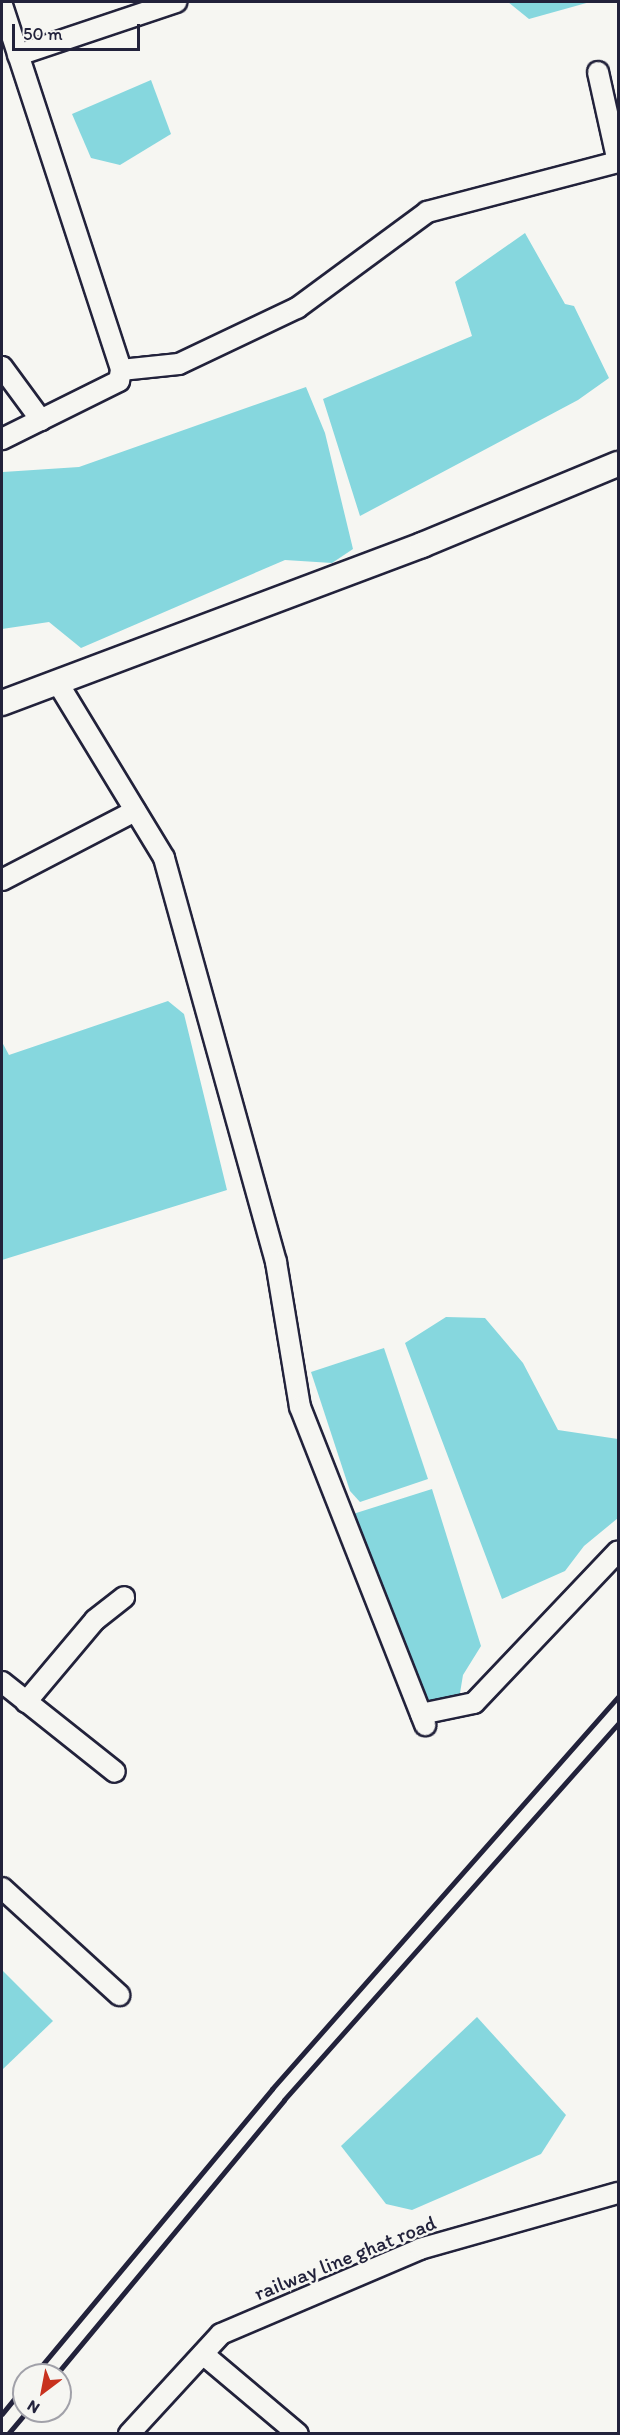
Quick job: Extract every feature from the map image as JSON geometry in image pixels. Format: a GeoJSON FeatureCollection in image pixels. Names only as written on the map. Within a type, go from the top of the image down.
{"type":"FeatureCollection","features":[{"type":"Feature","properties":{"kind":"street"},"geometry":{"type":"LineString","coordinates":[[18,55],[176,2]]}},
{"type":"Feature","properties":{"kind":"street"},"geometry":{"type":"LineString","coordinates":[[2,5],[121,369],[119,381],[2,439]]}},
{"type":"Feature","properties":{"kind":"street"},"geometry":{"type":"LineString","coordinates":[[121,369],[179,364],[297,308],[427,212],[618,162],[598,72]]}},
{"type":"Feature","properties":{"kind":"street"},"geometry":{"type":"LineString","coordinates":[[2,367],[41,420]]}},
{"type":"Feature","properties":{"kind":"street"},"geometry":{"type":"LineString","coordinates":[[2,703],[59,685],[618,464]]}},
{"type":"Feature","properties":{"kind":"street"},"geometry":{"type":"LineString","coordinates":[[59,685],[164,858],[276,1262],[300,1407],[423,1719],[474,1703],[618,1551]]}},
{"type":"Feature","properties":{"kind":"street"},"geometry":{"type":"LineString","coordinates":[[2,880],[135,811]]}},
{"type":"Feature","properties":{"kind":"street"},"geometry":{"type":"LineString","coordinates":[[26,1702],[95,1620],[124,1598]]}},
{"type":"Feature","properties":{"kind":"street"},"geometry":{"type":"LineString","coordinates":[[2,1682],[115,1772]]}},
{"type":"Feature","properties":{"kind":"street"},"geometry":{"type":"LineString","coordinates":[[2,1888],[119,1995]]}},
{"type":"Feature","properties":{"kind":"street","name":"railway line ghat road"},"geometry":{"type":"LineString","coordinates":[[129,2433],[221,2334],[420,2249],[618,2193]]}},
{"type":"Feature","properties":{"kind":"street"},"geometry":{"type":"LineString","coordinates":[[202,2354],[298,2433]]}},
{"type":"Feature","properties":{"kind":"water"},"geometry":{"type":"Polygon","coordinates":[[[508,2],[590,2],[529,19],[508,2]]]}},
{"type":"Feature","properties":{"kind":"water"},"geometry":{"type":"Polygon","coordinates":[[[151,80],[171,134],[120,165],[91,158],[72,114],[151,80]]]}},
{"type":"Feature","properties":{"kind":"water"},"geometry":{"type":"Polygon","coordinates":[[[525,233],[565,304],[574,306],[609,378],[578,400],[360,516],[323,399],[472,336],[455,282],[525,233]]]}},
{"type":"Feature","properties":{"kind":"water"},"geometry":{"type":"Polygon","coordinates":[[[306,387],[325,433],[353,549],[332,563],[285,560],[81,648],[49,622],[2,629],[3,472],[79,467],[306,387]]]}},
{"type":"Feature","properties":{"kind":"water"},"geometry":{"type":"Polygon","coordinates":[[[168,1001],[184,1014],[227,1190],[2,1260],[2,1042],[9,1055],[168,1001]]]}},
{"type":"Feature","properties":{"kind":"water"},"geometry":{"type":"Polygon","coordinates":[[[446,1317],[485,1318],[523,1363],[558,1430],[618,1439],[618,1518],[584,1546],[565,1571],[502,1599],[405,1343],[446,1317]]]}},
{"type":"Feature","properties":{"kind":"water"},"geometry":{"type":"Polygon","coordinates":[[[384,1348],[428,1479],[360,1502],[350,1491],[311,1372],[384,1348]]]}},
{"type":"Feature","properties":{"kind":"water"},"geometry":{"type":"Polygon","coordinates":[[[432,1489],[481,1646],[463,1675],[459,1699],[428,1704],[353,1514],[432,1489]]]}},
{"type":"Feature","properties":{"kind":"water"},"geometry":{"type":"Polygon","coordinates":[[[2,1970],[53,2021],[2,2070],[2,1970]]]}},
{"type":"Feature","properties":{"kind":"water"},"geometry":{"type":"Polygon","coordinates":[[[477,2017],[566,2115],[541,2154],[412,2210],[386,2204],[341,2146],[477,2017]]]}},
{"type":"Feature","properties":{"kind":"railway"},"geometry":{"type":"LineString","coordinates":[[44,2363],[272,2089],[618,1697]]}},
{"type":"Feature","properties":{"kind":"railway"},"geometry":{"type":"LineString","coordinates":[[66,2363],[284,2100],[618,1724]]}},
{"type":"Feature","properties":{"kind":"railway"},"geometry":{"type":"LineString","coordinates":[[2,2414],[12,2402]]}},
{"type":"Feature","properties":{"kind":"railway"},"geometry":{"type":"LineString","coordinates":[[8,2434],[17,2423]]}}]}
